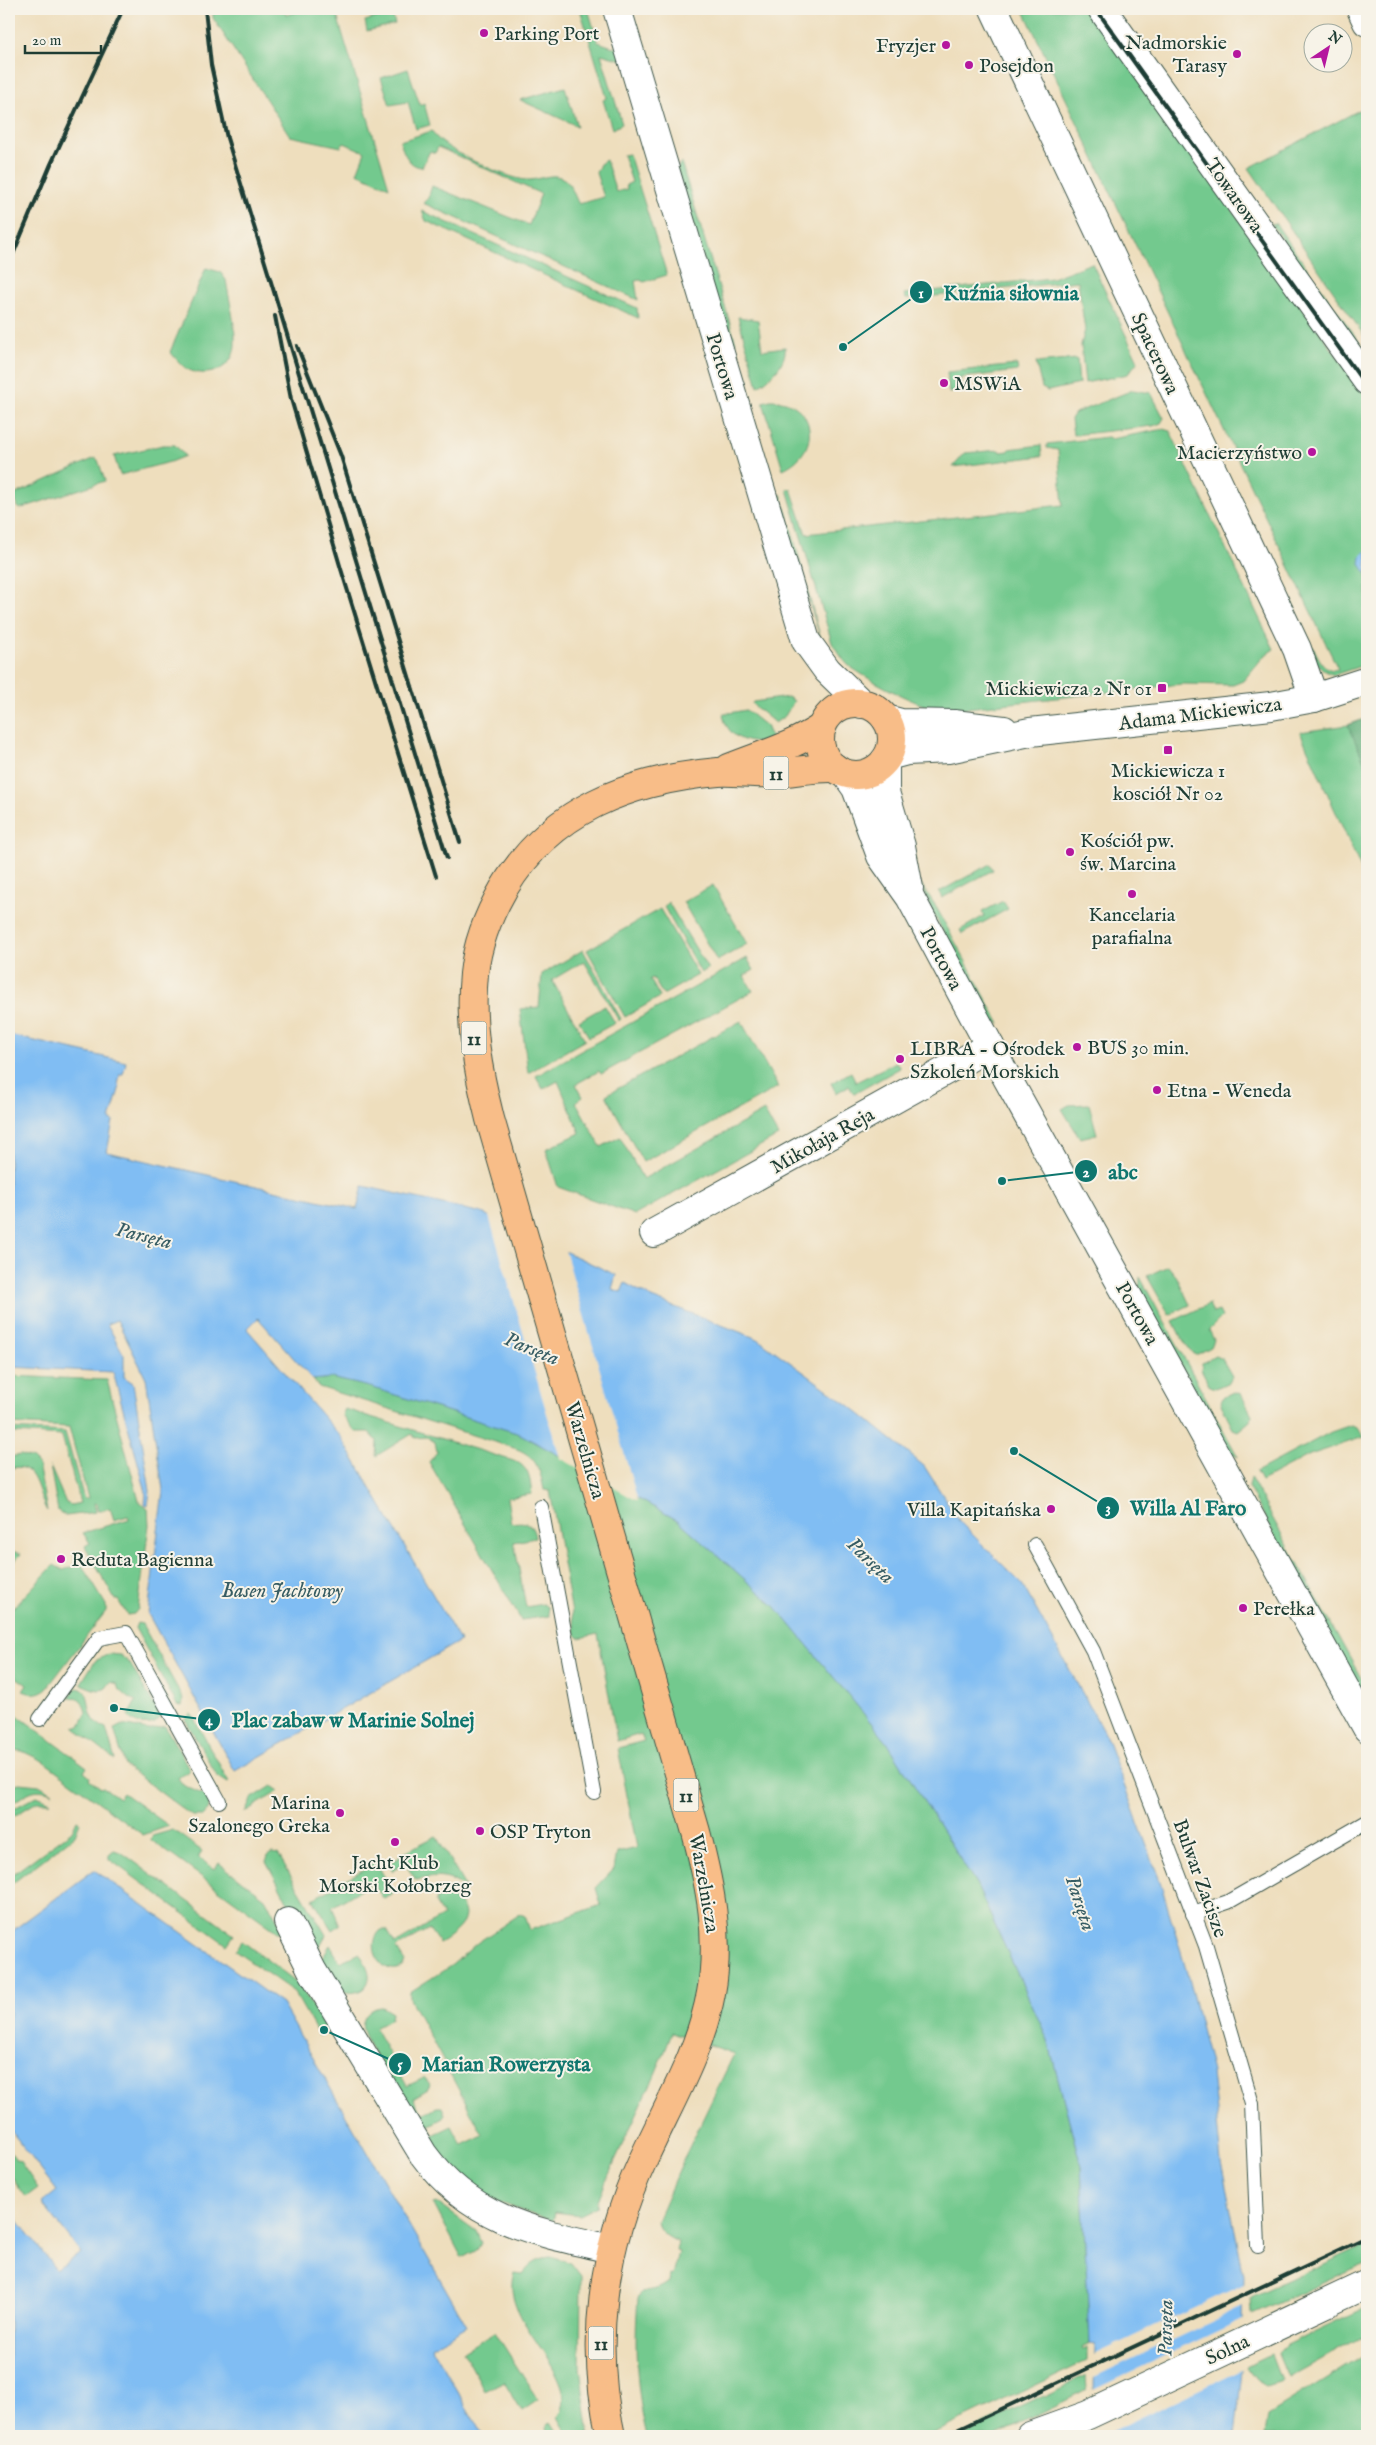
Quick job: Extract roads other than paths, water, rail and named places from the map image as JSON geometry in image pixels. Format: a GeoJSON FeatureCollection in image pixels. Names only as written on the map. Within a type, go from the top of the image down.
{"type":"FeatureCollection","features":[{"type":"Feature","properties":{"kind":"main road","name":"11"},"geometry":{"type":"LineString","coordinates":[[822,727],[828,716],[838,708],[850,704],[862,704]]}},
{"type":"Feature","properties":{"kind":"main road"},"geometry":{"type":"LineString","coordinates":[[862,704],[878,710],[886,719],[892,737],[886,758]]}},
{"type":"Feature","properties":{"kind":"main road"},"geometry":{"type":"LineString","coordinates":[[822,727],[820,740],[822,752],[841,771]]}},
{"type":"Feature","properties":{"kind":"main road","name":"Warzelnicza"},"geometry":{"type":"LineString","coordinates":[[718,772],[768,751],[790,745],[822,727]]}},
{"type":"Feature","properties":{"kind":"main road","name":"11"},"geometry":{"type":"LineString","coordinates":[[841,771],[866,774],[878,767],[886,758]]}},
{"type":"Feature","properties":{"kind":"main road","name":"Warzelnicza"},"geometry":{"type":"LineString","coordinates":[[611,2436],[603,2388],[601,2342],[604,2292],[611,2249],[636,2176],[686,2073],[698,2042],[711,1993],[715,1958],[714,1920],[704,1861],[490,1119],[477,1060],[472,1010],[474,972],[478,952],[494,908],[513,875],[528,854],[571,816],[604,799],[643,785],[718,772],[841,771]]}},
{"type":"Feature","properties":{"kind":"street","name":"Portowa"},"geometry":{"type":"LineString","coordinates":[[617,9],[806,641],[827,670],[862,704]]}},
{"type":"Feature","properties":{"kind":"street","name":"Spacerowa"},"geometry":{"type":"LineString","coordinates":[[994,9],[1294,645],[1314,698]]}},
{"type":"Feature","properties":{"kind":"street","name":"Towarowa"},"geometry":{"type":"LineString","coordinates":[[1102,9],[1367,381]]}},
{"type":"Feature","properties":{"kind":"street"},"geometry":{"type":"LineString","coordinates":[[1361,9],[1367,22]]}},
{"type":"Feature","properties":{"kind":"street","name":"Adama Mickiewicza"},"geometry":{"type":"LineString","coordinates":[[886,758],[907,751],[948,750],[1030,732],[1271,706],[1314,698],[1367,681]]}},
{"type":"Feature","properties":{"kind":"street","name":"Adama Mickiewicza"},"geometry":{"type":"LineString","coordinates":[[886,719],[901,723],[954,724],[1030,732]]}},
{"type":"Feature","properties":{"kind":"street","name":"Portowa"},"geometry":{"type":"LineString","coordinates":[[886,758],[885,792],[901,846],[910,897]]}},
{"type":"Feature","properties":{"kind":"street","name":"Portowa"},"geometry":{"type":"LineString","coordinates":[[841,771],[856,788],[881,856],[910,897],[990,1046],[1367,1728]]}},
{"type":"Feature","properties":{"kind":"street","name":"Mikołaja Reja"},"geometry":{"type":"LineString","coordinates":[[654,1233],[990,1046]]}},
{"type":"Feature","properties":{"kind":"street"},"geometry":{"type":"LineString","coordinates":[[288,1922],[312,1970],[423,2154],[439,2175],[469,2201],[499,2218],[542,2233],[611,2249]]}},
{"type":"Feature","properties":{"kind":"street","name":"Solna"},"geometry":{"type":"LineString","coordinates":[[1030,2436],[1088,2415],[1367,2284]]}},
{"type":"Feature","properties":{"kind":"street","name":"Solna"},"geometry":{"type":"LineString","coordinates":[[1062,2436],[1088,2415]]}},
{"type":"Feature","properties":{"kind":"lane"},"geometry":{"type":"LineString","coordinates":[[541,1507],[594,1792]]}},
{"type":"Feature","properties":{"kind":"lane","name":"Bulwar Zacisze"},"geometry":{"type":"LineString","coordinates":[[1035,1544],[1093,1651],[1206,1946],[1252,2104],[1258,2246]]}},
{"type":"Feature","properties":{"kind":"lane"},"geometry":{"type":"LineString","coordinates":[[40,1719],[99,1638],[126,1633],[220,1801]]}},
{"type":"Feature","properties":{"kind":"lane"},"geometry":{"type":"LineString","coordinates":[[1193,1914],[1228,1902],[1367,1822]]}},
{"type":"Feature","properties":{"kind":"water"},"geometry":{"type":"Polygon","coordinates":[[[1367,550],[1367,575],[1360,564],[1361,556],[1367,550]]]}},
{"type":"Feature","properties":{"kind":"water"},"geometry":{"type":"Polygon","coordinates":[[[9,1035],[126,1062],[123,1074],[120,1074],[118,1085],[120,1086],[110,1120],[113,1121],[107,1152],[357,1209],[363,1186],[482,1213],[616,1275],[612,1289],[621,1292],[625,1283],[654,1299],[758,1339],[850,1406],[924,1466],[960,1522],[1022,1584],[1105,1734],[1160,1881],[1187,1973],[1212,2072],[1221,2162],[1244,2275],[1242,2370],[1235,2436],[1093,2436],[1095,2344],[1090,2343],[1081,2166],[1048,2040],[977,1886],[887,1742],[775,1606],[679,1521],[520,1434],[370,1387],[331,1378],[313,1380],[258,1318],[247,1329],[341,1437],[460,1641],[235,1771],[148,1614],[163,1490],[146,1378],[117,1320],[107,1324],[124,1355],[124,1377],[133,1383],[150,1491],[148,1505],[145,1504],[146,1492],[113,1372],[9,1367],[9,1035]]]}},
{"type":"Feature","properties":{"kind":"water"},"geometry":{"type":"Polygon","coordinates":[[[94,1870],[282,2004],[467,2326],[431,2346],[483,2436],[9,2436],[9,2209],[56,2270],[81,2253],[42,2203],[57,2191],[9,2128],[9,1938],[16,1928],[94,1870]]]}},
{"type":"Feature","properties":{"kind":"railway"},"geometry":{"type":"LineString","coordinates":[[9,264],[51,164],[123,9]]}},
{"type":"Feature","properties":{"kind":"railway"},"geometry":{"type":"LineString","coordinates":[[205,9],[211,65],[227,138],[447,858]]}},
{"type":"Feature","properties":{"kind":"railway"},"geometry":{"type":"LineString","coordinates":[[1096,9],[1367,387]]}},
{"type":"Feature","properties":{"kind":"railway"},"geometry":{"type":"LineString","coordinates":[[275,316],[291,399],[341,569],[436,876]]}},
{"type":"Feature","properties":{"kind":"railway"},"geometry":{"type":"LineString","coordinates":[[297,346],[341,456],[460,842]]}},
{"type":"Feature","properties":{"kind":"railway"},"geometry":{"type":"LineString","coordinates":[[944,2436],[1367,2237]]}},
{"type":"Feature","properties":{"kind":"place","name":"Parking Port"},"geometry":{"type":"Point","coordinates":[484,33]}},
{"type":"Feature","properties":{"kind":"place","name":"Fryzjer"},"geometry":{"type":"Point","coordinates":[946,45]}},
{"type":"Feature","properties":{"kind":"place","name":"Nadmorskie Tarasy"},"geometry":{"type":"Point","coordinates":[1237,54]}},
{"type":"Feature","properties":{"kind":"place","name":"Posejdon"},"geometry":{"type":"Point","coordinates":[969,65]}},
{"type":"Feature","properties":{"kind":"place","name":"Kuźnia siłownia"},"geometry":{"type":"Point","coordinates":[843,347]}},
{"type":"Feature","properties":{"kind":"place","name":"MSWiA"},"geometry":{"type":"Point","coordinates":[944,383]}},
{"type":"Feature","properties":{"kind":"place","name":"Macierzyństwo"},"geometry":{"type":"Point","coordinates":[1312,452]}},
{"type":"Feature","properties":{"kind":"place","name":"Mickiewicza 2 Nr 01"},"geometry":{"type":"Point","coordinates":[1162,688]}},
{"type":"Feature","properties":{"kind":"place","name":"Mickiewicza 1 kosciół Nr 02"},"geometry":{"type":"Point","coordinates":[1168,750]}},
{"type":"Feature","properties":{"kind":"place","name":"Kościół pw. św. Marcina"},"geometry":{"type":"Point","coordinates":[1070,852]}},
{"type":"Feature","properties":{"kind":"place","name":"Kancelaria parafialna"},"geometry":{"type":"Point","coordinates":[1132,894]}},
{"type":"Feature","properties":{"kind":"place","name":"BUS 30 min."},"geometry":{"type":"Point","coordinates":[1077,1047]}},
{"type":"Feature","properties":{"kind":"place","name":"LIBRA - Ośrodek Szkoleń Morskich"},"geometry":{"type":"Point","coordinates":[900,1059]}},
{"type":"Feature","properties":{"kind":"place","name":"Etna - Weneda"},"geometry":{"type":"Point","coordinates":[1157,1090]}},
{"type":"Feature","properties":{"kind":"place","name":"abc"},"geometry":{"type":"Point","coordinates":[1002,1181]}},
{"type":"Feature","properties":{"kind":"place","name":"Willa Al Faro"},"geometry":{"type":"Point","coordinates":[1014,1451]}},
{"type":"Feature","properties":{"kind":"place","name":"Villa Kapitańska"},"geometry":{"type":"Point","coordinates":[1051,1509]}},
{"type":"Feature","properties":{"kind":"place","name":"Reduta Bagienna"},"geometry":{"type":"Point","coordinates":[61,1559]}},
{"type":"Feature","properties":{"kind":"place","name":"Perełka"},"geometry":{"type":"Point","coordinates":[1243,1608]}},
{"type":"Feature","properties":{"kind":"place","name":"Plac zabaw w Marinie Solnej"},"geometry":{"type":"Point","coordinates":[114,1708]}},
{"type":"Feature","properties":{"kind":"place","name":"Marina Szalonego Greka"},"geometry":{"type":"Point","coordinates":[340,1813]}},
{"type":"Feature","properties":{"kind":"place","name":"OSP Tryton"},"geometry":{"type":"Point","coordinates":[480,1831]}},
{"type":"Feature","properties":{"kind":"place","name":"Jacht Klub Morski Kołobrzeg"},"geometry":{"type":"Point","coordinates":[395,1842]}},
{"type":"Feature","properties":{"kind":"place","name":"Marian Rowerzysta"},"geometry":{"type":"Point","coordinates":[324,2030]}},
{"type":"Feature","properties":{"kind":"water label","name":"Parsęta"},"geometry":{"type":"Point","coordinates":[144,1235]}},
{"type":"Feature","properties":{"kind":"water label","name":"Parsęta"},"geometry":{"type":"Point","coordinates":[532,1348]}},
{"type":"Feature","properties":{"kind":"water label","name":"Parsęta"},"geometry":{"type":"Point","coordinates":[871,1560]}},
{"type":"Feature","properties":{"kind":"water label","name":"Basen Jachtowy"},"geometry":{"type":"Point","coordinates":[282,1590]}},
{"type":"Feature","properties":{"kind":"water label","name":"Parsęta"},"geometry":{"type":"Point","coordinates":[1081,1903]}},
{"type":"Feature","properties":{"kind":"water label","name":"Parsęta"},"geometry":{"type":"Point","coordinates":[1165,2328]}}]}
